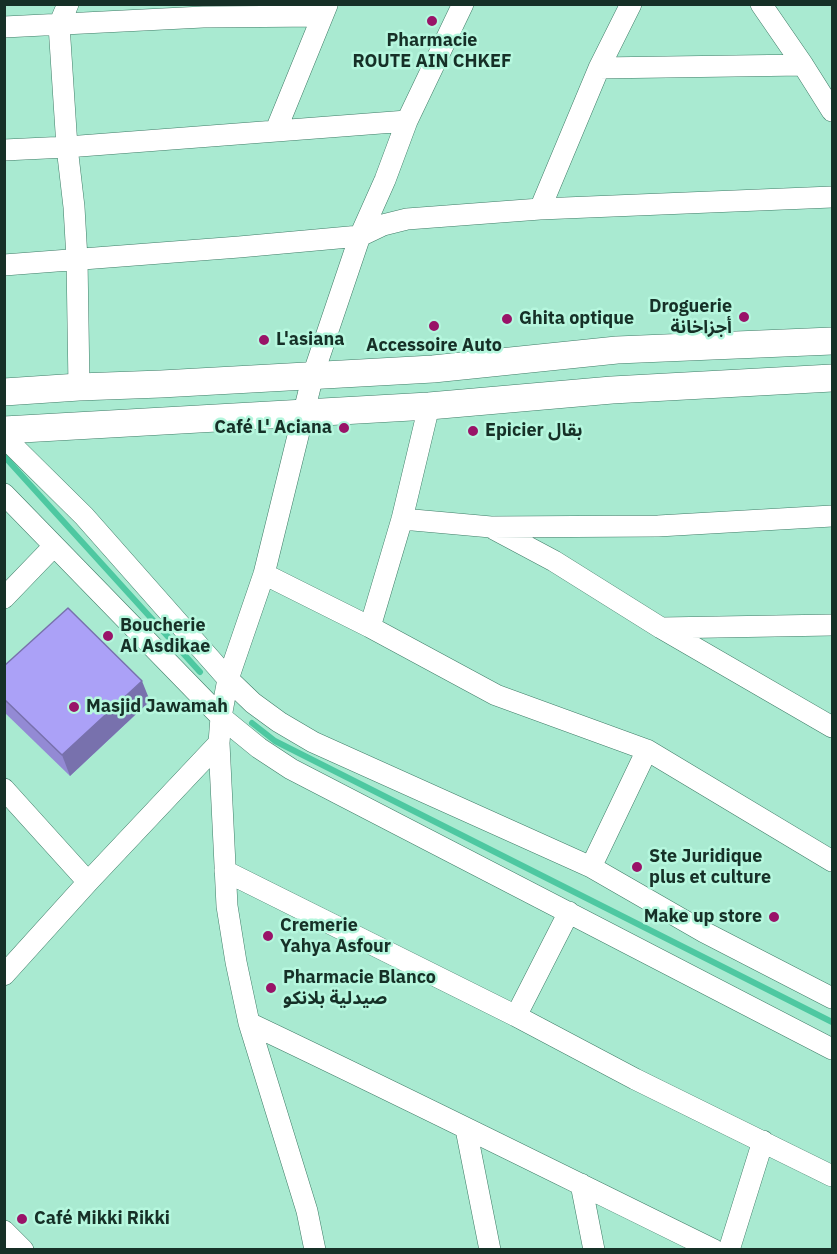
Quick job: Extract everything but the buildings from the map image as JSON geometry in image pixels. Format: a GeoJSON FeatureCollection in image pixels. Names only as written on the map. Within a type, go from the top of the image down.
{"type":"FeatureCollection","features":[{"type":"Feature","properties":{"kind":"street"},"geometry":{"type":"LineString","coordinates":[[68,4],[59,25],[77,259],[79,387]]}},
{"type":"Feature","properties":{"kind":"street"},"geometry":{"type":"LineString","coordinates":[[315,1250],[307,1211],[249,1023],[230,928],[219,743],[221,717],[228,679],[264,574],[313,375],[360,236],[385,180],[407,121],[463,4]]}},
{"type":"Feature","properties":{"kind":"street"},"geometry":{"type":"LineString","coordinates":[[540,209],[599,68],[631,4]]}},
{"type":"Feature","properties":{"kind":"street"},"geometry":{"type":"LineString","coordinates":[[761,4],[832,111]]}},
{"type":"Feature","properties":{"kind":"street"},"geometry":{"type":"LineString","coordinates":[[4,27],[325,10],[276,130]]}},
{"type":"Feature","properties":{"kind":"street"},"geometry":{"type":"LineString","coordinates":[[599,68],[803,65]]}},
{"type":"Feature","properties":{"kind":"street"},"geometry":{"type":"LineString","coordinates":[[4,150],[407,121]]}},
{"type":"Feature","properties":{"kind":"street"},"geometry":{"type":"LineString","coordinates":[[4,265],[360,236],[383,225],[407,219],[540,209],[832,197]]}},
{"type":"Feature","properties":{"kind":"street"},"geometry":{"type":"LineString","coordinates":[[4,392],[433,369],[617,350],[832,341]]}},
{"type":"Feature","properties":{"kind":"street"},"geometry":{"type":"LineString","coordinates":[[4,430],[429,406],[612,390],[832,378]]}},
{"type":"Feature","properties":{"kind":"street"},"geometry":{"type":"LineString","coordinates":[[370,627],[402,519],[429,406]]}},
{"type":"Feature","properties":{"kind":"street"},"geometry":{"type":"LineString","coordinates":[[4,437],[84,516],[228,679],[253,703],[279,722],[313,742],[591,867],[704,932],[832,998]]}},
{"type":"Feature","properties":{"kind":"street"},"geometry":{"type":"LineString","coordinates":[[4,494],[221,717],[291,769],[832,1049]]}},
{"type":"Feature","properties":{"kind":"street"},"geometry":{"type":"LineString","coordinates":[[402,519],[490,527],[658,526],[832,516]]}},
{"type":"Feature","properties":{"kind":"street"},"geometry":{"type":"LineString","coordinates":[[490,527],[554,561],[662,628],[832,728]]}},
{"type":"Feature","properties":{"kind":"street"},"geometry":{"type":"LineString","coordinates":[[4,598],[54,546]]}},
{"type":"Feature","properties":{"kind":"street"},"geometry":{"type":"LineString","coordinates":[[264,574],[370,627],[496,695],[647,750],[832,861]]}},
{"type":"Feature","properties":{"kind":"street"},"geometry":{"type":"LineString","coordinates":[[662,628],[832,625]]}},
{"type":"Feature","properties":{"kind":"street"},"geometry":{"type":"LineString","coordinates":[[4,975],[219,743]]}},
{"type":"Feature","properties":{"kind":"street"},"geometry":{"type":"LineString","coordinates":[[591,867],[647,750]]}},
{"type":"Feature","properties":{"kind":"street"},"geometry":{"type":"LineString","coordinates":[[4,789],[88,882]]}},
{"type":"Feature","properties":{"kind":"street"},"geometry":{"type":"LineString","coordinates":[[225,871],[832,1176]]}},
{"type":"Feature","properties":{"kind":"street"},"geometry":{"type":"LineString","coordinates":[[516,1016],[569,912]]}},
{"type":"Feature","properties":{"kind":"street"},"geometry":{"type":"LineString","coordinates":[[249,1023],[714,1250]]}},
{"type":"Feature","properties":{"kind":"street"},"geometry":{"type":"LineString","coordinates":[[466,1129],[490,1250]]}},
{"type":"Feature","properties":{"kind":"street"},"geometry":{"type":"LineString","coordinates":[[729,1250],[762,1141]]}},
{"type":"Feature","properties":{"kind":"street"},"geometry":{"type":"LineString","coordinates":[[581,1184],[594,1250]]}},
{"type":"Feature","properties":{"kind":"street"},"geometry":{"type":"LineString","coordinates":[[4,1231],[23,1250]]}},
{"type":"Feature","properties":{"kind":"waterway"},"geometry":{"type":"LineString","coordinates":[[4,456],[200,672]]}},
{"type":"Feature","properties":{"kind":"waterway"},"geometry":{"type":"LineString","coordinates":[[252,723],[275,741],[832,1022]]}},
{"type":"Feature","properties":{"kind":"place","name":"Pharmacie ROUTE AIN CHKEF"},"geometry":{"type":"Point","coordinates":[432,21]}},
{"type":"Feature","properties":{"kind":"place","name":"Droguerie أجزاخانة"},"geometry":{"type":"Point","coordinates":[744,317]}},
{"type":"Feature","properties":{"kind":"place","name":"Ghita optique"},"geometry":{"type":"Point","coordinates":[507,319]}},
{"type":"Feature","properties":{"kind":"place","name":"Accessoire Auto"},"geometry":{"type":"Point","coordinates":[434,326]}},
{"type":"Feature","properties":{"kind":"place","name":"L'asiana"},"geometry":{"type":"Point","coordinates":[264,340]}},
{"type":"Feature","properties":{"kind":"place","name":"Café L' Aciana"},"geometry":{"type":"Point","coordinates":[344,428]}},
{"type":"Feature","properties":{"kind":"place","name":"Epicier بقال"},"geometry":{"type":"Point","coordinates":[473,431]}},
{"type":"Feature","properties":{"kind":"place","name":"Boucherie Al Asdikae"},"geometry":{"type":"Point","coordinates":[108,636]}},
{"type":"Feature","properties":{"kind":"place","name":"Masjid Jawamah"},"geometry":{"type":"Point","coordinates":[74,707]}},
{"type":"Feature","properties":{"kind":"place","name":"Ste Juridique plus et culture"},"geometry":{"type":"Point","coordinates":[637,867]}},
{"type":"Feature","properties":{"kind":"place","name":"Make up store"},"geometry":{"type":"Point","coordinates":[774,917]}},
{"type":"Feature","properties":{"kind":"place","name":"Cremerie Yahya Asfour"},"geometry":{"type":"Point","coordinates":[268,936]}},
{"type":"Feature","properties":{"kind":"place","name":"Pharmacie Blanco صيدلية بلانكو"},"geometry":{"type":"Point","coordinates":[271,988]}},
{"type":"Feature","properties":{"kind":"place","name":"Café Mikki Rikki"},"geometry":{"type":"Point","coordinates":[22,1219]}}]}
